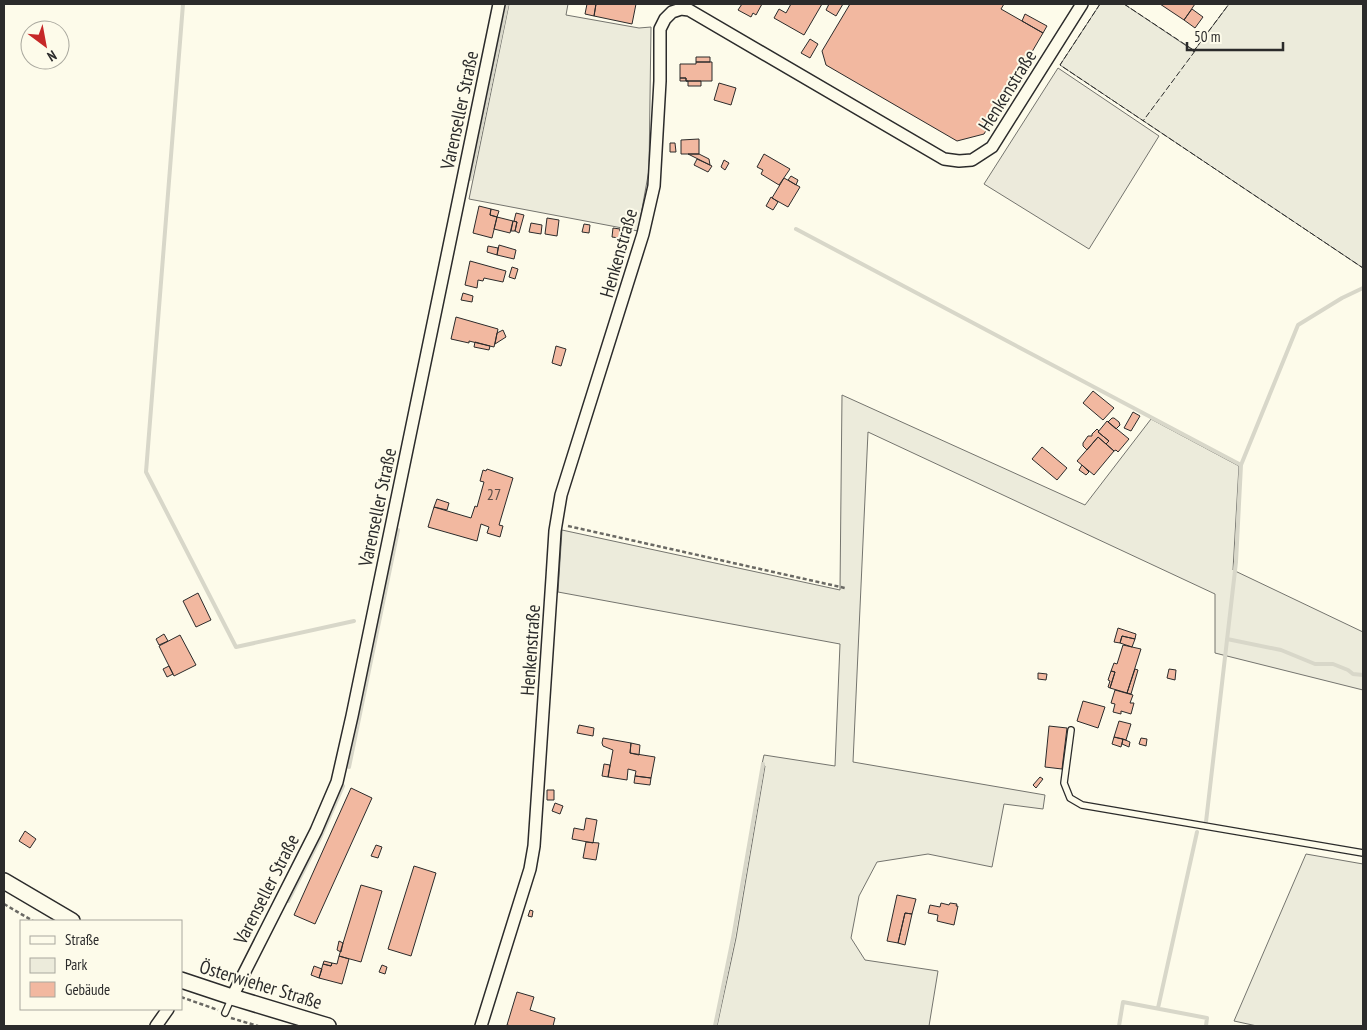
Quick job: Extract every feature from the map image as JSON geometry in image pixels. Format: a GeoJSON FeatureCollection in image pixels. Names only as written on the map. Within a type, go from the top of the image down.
{"type":"FeatureCollection","features":[{"type":"Feature","properties":{"kind":"street","name":"Varenseller Straße"},"geometry":{"type":"LineString","coordinates":[[232,997],[316,831],[337,782],[499,4]]}},
{"type":"Feature","properties":{"kind":"street","name":"Henkenstraße"},"geometry":{"type":"LineString","coordinates":[[482,1026],[527,878],[534,846],[556,524],[561,494],[644,234],[654,186],[660,81],[660,29],[665,19],[672,12],[681,9],[689,10],[944,159],[959,161],[972,160],[992,147],[1082,4]]}},
{"type":"Feature","properties":{"kind":"street"},"geometry":{"type":"LineString","coordinates":[[4,881],[70,920]]}},
{"type":"Feature","properties":{"kind":"street","name":"Österwieher Straße"},"geometry":{"type":"LineString","coordinates":[[182,983],[328,1026]]}},
{"type":"Feature","properties":{"kind":"street"},"geometry":{"type":"LineString","coordinates":[[156,1026],[167,1010]]}},
{"type":"Feature","properties":{"kind":"lane"},"geometry":{"type":"LineString","coordinates":[[1071,730],[1064,782],[1070,798],[1082,805],[1363,853]]}},
{"type":"Feature","properties":{"kind":"lane"},"geometry":{"type":"LineString","coordinates":[[225,1013],[232,997]]}},
{"type":"Feature","properties":{"kind":"path"},"geometry":{"type":"LineString","coordinates":[[556,524],[845,588]]}},
{"type":"Feature","properties":{"kind":"path"},"geometry":{"type":"LineString","coordinates":[[4,904],[31,920]]}},
{"type":"Feature","properties":{"kind":"path"},"geometry":{"type":"LineString","coordinates":[[182,997],[211,1007],[233,1019],[258,1026]]}},
{"type":"Feature","properties":{"kind":"green space"},"geometry":{"type":"Polygon","coordinates":[[[509,4],[568,4],[566,15],[639,28],[651,27],[649,170],[638,231],[469,199],[509,4]]]}},
{"type":"Feature","properties":{"kind":"green space"},"geometry":{"type":"Polygon","coordinates":[[[1100,4],[1124,4],[1194,51],[1229,4],[1363,4],[1363,268],[1060,65],[1100,4]]]}},
{"type":"Feature","properties":{"kind":"green space"},"geometry":{"type":"Polygon","coordinates":[[[842,395],[1085,505],[1151,419],[1239,466],[1233,570],[1363,632],[1363,690],[1215,653],[1215,594],[868,432],[853,762],[1045,795],[1043,809],[1004,804],[992,867],[928,854],[877,862],[859,896],[851,938],[865,960],[938,971],[929,1026],[717,1026],[736,938],[765,766],[762,764],[764,755],[835,766],[840,644],[558,592],[562,530],[840,590],[842,395]]]}},
{"type":"Feature","properties":{"kind":"green space"},"geometry":{"type":"Polygon","coordinates":[[[1306,854],[1363,864],[1363,1026],[1257,1026],[1234,1021],[1306,854]]]}},
{"type":"Feature","properties":{"kind":"shaded area"},"geometry":{"type":"Polygon","coordinates":[[[1058,68],[1159,136],[1089,249],[984,184],[1058,68]]]}},
{"type":"Feature","properties":{"kind":"building"},"geometry":{"type":"Polygon","coordinates":[[[587,4],[596,4],[594,16],[585,14],[587,4]]]}},
{"type":"Feature","properties":{"kind":"building"},"geometry":{"type":"Polygon","coordinates":[[[596,4],[636,4],[632,24],[594,16],[596,4]]]}},
{"type":"Feature","properties":{"kind":"building"},"geometry":{"type":"Polygon","coordinates":[[[742,4],[762,4],[756,15],[753,13],[751,17],[738,10],[742,4]]]}},
{"type":"Feature","properties":{"kind":"building"},"geometry":{"type":"Polygon","coordinates":[[[791,4],[822,4],[804,35],[774,18],[779,9],[786,13],[791,4]]]}},
{"type":"Feature","properties":{"kind":"building"},"geometry":{"type":"Polygon","coordinates":[[[829,4],[843,4],[836,16],[826,10],[829,4]]]}},
{"type":"Feature","properties":{"kind":"building"},"geometry":{"type":"Polygon","coordinates":[[[850,4],[1004,4],[1001,9],[1043,33],[984,134],[957,141],[826,65],[822,51],[850,4]]]}},
{"type":"Feature","properties":{"kind":"building"},"geometry":{"type":"Polygon","coordinates":[[[1160,4],[1195,4],[1184,20],[1160,4]]]}},
{"type":"Feature","properties":{"kind":"building"},"geometry":{"type":"Polygon","coordinates":[[[1192,9],[1203,17],[1195,28],[1184,20],[1192,9]]]}},
{"type":"Feature","properties":{"kind":"building"},"geometry":{"type":"Polygon","coordinates":[[[1025,14],[1047,26],[1043,33],[1022,21],[1025,14]]]}},
{"type":"Feature","properties":{"kind":"building"},"geometry":{"type":"Polygon","coordinates":[[[810,39],[818,44],[810,58],[801,53],[810,39]]]}},
{"type":"Feature","properties":{"kind":"building"},"geometry":{"type":"Polygon","coordinates":[[[696,57],[710,57],[710,62],[696,62],[696,57]]]}},
{"type":"Feature","properties":{"kind":"building"},"geometry":{"type":"Polygon","coordinates":[[[696,62],[712,62],[712,81],[686,81],[686,78],[680,78],[680,64],[696,64],[696,62]]]}},
{"type":"Feature","properties":{"kind":"building"},"geometry":{"type":"Polygon","coordinates":[[[680,78],[686,78],[686,81],[680,81],[680,78]]]}},
{"type":"Feature","properties":{"kind":"building"},"geometry":{"type":"Polygon","coordinates":[[[688,81],[701,81],[701,86],[688,86],[688,81]]]}},
{"type":"Feature","properties":{"kind":"building"},"geometry":{"type":"Polygon","coordinates":[[[719,83],[736,88],[731,105],[714,100],[719,83]]]}},
{"type":"Feature","properties":{"kind":"building"},"geometry":{"type":"Polygon","coordinates":[[[699,139],[699,154],[681,154],[681,140],[699,139]]]}},
{"type":"Feature","properties":{"kind":"building"},"geometry":{"type":"Polygon","coordinates":[[[670,143],[675,143],[676,152],[670,152],[670,143]]]}},
{"type":"Feature","properties":{"kind":"building"},"geometry":{"type":"Polygon","coordinates":[[[688,154],[699,154],[709,159],[710,165],[688,154]]]}},
{"type":"Feature","properties":{"kind":"building"},"geometry":{"type":"Polygon","coordinates":[[[764,154],[790,169],[779,185],[761,174],[763,170],[757,167],[764,154]]]}},
{"type":"Feature","properties":{"kind":"building"},"geometry":{"type":"Polygon","coordinates":[[[697,159],[712,166],[708,172],[694,165],[697,159]]]}},
{"type":"Feature","properties":{"kind":"building"},"geometry":{"type":"Polygon","coordinates":[[[724,160],[729,163],[725,170],[721,167],[724,160]]]}},
{"type":"Feature","properties":{"kind":"building"},"geometry":{"type":"Polygon","coordinates":[[[791,176],[798,180],[796,185],[788,180],[791,176]]]}},
{"type":"Feature","properties":{"kind":"building"},"geometry":{"type":"Polygon","coordinates":[[[784,178],[800,187],[788,207],[772,198],[784,178]]]}},
{"type":"Feature","properties":{"kind":"building"},"geometry":{"type":"Polygon","coordinates":[[[771,197],[778,202],[773,210],[766,206],[771,197]]]}},
{"type":"Feature","properties":{"kind":"building"},"geometry":{"type":"Polygon","coordinates":[[[479,206],[491,209],[490,215],[497,217],[492,238],[473,233],[479,206]]]}},
{"type":"Feature","properties":{"kind":"building"},"geometry":{"type":"Polygon","coordinates":[[[491,209],[499,211],[497,217],[490,215],[491,209]]]}},
{"type":"Feature","properties":{"kind":"building"},"geometry":{"type":"Polygon","coordinates":[[[516,213],[524,215],[519,233],[515,231],[517,222],[514,221],[516,213]]]}},
{"type":"Feature","properties":{"kind":"building"},"geometry":{"type":"Polygon","coordinates":[[[497,217],[513,221],[510,233],[494,229],[497,217]]]}},
{"type":"Feature","properties":{"kind":"building"},"geometry":{"type":"Polygon","coordinates":[[[547,218],[559,220],[557,236],[545,234],[547,218]]]}},
{"type":"Feature","properties":{"kind":"building"},"geometry":{"type":"Polygon","coordinates":[[[513,221],[517,222],[515,231],[511,231],[513,221]]]}},
{"type":"Feature","properties":{"kind":"building"},"geometry":{"type":"Polygon","coordinates":[[[531,223],[542,225],[541,234],[529,232],[531,223]]]}},
{"type":"Feature","properties":{"kind":"building"},"geometry":{"type":"Polygon","coordinates":[[[584,224],[590,225],[589,233],[582,232],[584,224]]]}},
{"type":"Feature","properties":{"kind":"building"},"geometry":{"type":"Polygon","coordinates":[[[613,228],[620,229],[619,238],[612,237],[613,228]]]}},
{"type":"Feature","properties":{"kind":"building"},"geometry":{"type":"Polygon","coordinates":[[[499,245],[516,250],[514,259],[497,255],[499,245]]]}},
{"type":"Feature","properties":{"kind":"building"},"geometry":{"type":"Polygon","coordinates":[[[488,246],[498,248],[497,255],[487,252],[488,246]]]}},
{"type":"Feature","properties":{"kind":"building"},"geometry":{"type":"Polygon","coordinates":[[[470,261],[506,271],[503,282],[484,278],[483,281],[478,280],[477,288],[465,285],[470,261]]]}},
{"type":"Feature","properties":{"kind":"building"},"geometry":{"type":"Polygon","coordinates":[[[512,267],[518,269],[515,279],[509,277],[512,267]]]}},
{"type":"Feature","properties":{"kind":"building"},"geometry":{"type":"Polygon","coordinates":[[[463,293],[473,296],[472,302],[461,300],[463,293]]]}},
{"type":"Feature","properties":{"kind":"building"},"geometry":{"type":"Polygon","coordinates":[[[456,317],[498,329],[494,347],[451,339],[456,317]]]}},
{"type":"Feature","properties":{"kind":"building"},"geometry":{"type":"Polygon","coordinates":[[[503,330],[506,337],[495,344],[497,333],[503,330]]]}},
{"type":"Feature","properties":{"kind":"building"},"geometry":{"type":"Polygon","coordinates":[[[475,342],[490,346],[489,350],[474,347],[475,342]]]}},
{"type":"Feature","properties":{"kind":"building"},"geometry":{"type":"Polygon","coordinates":[[[556,346],[566,349],[561,366],[552,363],[556,346]]]}},
{"type":"Feature","properties":{"kind":"building"},"geometry":{"type":"Polygon","coordinates":[[[1093,391],[1114,408],[1103,420],[1083,403],[1093,391]]]}},
{"type":"Feature","properties":{"kind":"building"},"geometry":{"type":"Polygon","coordinates":[[[1133,412],[1140,416],[1131,431],[1124,428],[1133,412]]]}},
{"type":"Feature","properties":{"kind":"building"},"geometry":{"type":"Polygon","coordinates":[[[1112,418],[1119,422],[1120,425],[1116,429],[1108,422],[1112,418]]]}},
{"type":"Feature","properties":{"kind":"building"},"geometry":{"type":"Polygon","coordinates":[[[1107,421],[1129,439],[1118,452],[1106,444],[1109,441],[1098,432],[1107,421]]]}},
{"type":"Feature","properties":{"kind":"building"},"geometry":{"type":"Polygon","coordinates":[[[1097,429],[1109,441],[1106,444],[1098,437],[1087,450],[1083,443],[1097,429]]]}},
{"type":"Feature","properties":{"kind":"building"},"geometry":{"type":"Polygon","coordinates":[[[1098,437],[1114,451],[1094,475],[1077,461],[1098,437]]]}},
{"type":"Feature","properties":{"kind":"building"},"geometry":{"type":"Polygon","coordinates":[[[1042,447],[1067,468],[1057,480],[1032,459],[1042,447]]]}},
{"type":"Feature","properties":{"kind":"building"},"geometry":{"type":"Polygon","coordinates":[[[1082,465],[1089,472],[1086,475],[1079,470],[1082,465]]]}},
{"type":"Feature","properties":{"kind":"building"},"geometry":{"type":"Polygon","coordinates":[[[487,469],[513,478],[499,525],[503,526],[500,537],[487,533],[489,527],[481,524],[477,541],[428,527],[434,507],[471,518],[475,506],[477,507],[484,482],[480,481],[483,470],[486,471],[487,469]]]}},
{"type":"Feature","properties":{"kind":"building"},"geometry":{"type":"Polygon","coordinates":[[[437,499],[449,503],[447,510],[434,507],[437,499]]]}},
{"type":"Feature","properties":{"kind":"building"},"geometry":{"type":"Polygon","coordinates":[[[198,593],[211,620],[196,627],[183,601],[198,593]]]}},
{"type":"Feature","properties":{"kind":"building"},"geometry":{"type":"Polygon","coordinates":[[[1118,628],[1136,634],[1135,639],[1122,636],[1120,643],[1114,642],[1118,628]]]}},
{"type":"Feature","properties":{"kind":"building"},"geometry":{"type":"Polygon","coordinates":[[[164,634],[168,641],[159,645],[156,639],[164,634]]]}},
{"type":"Feature","properties":{"kind":"building"},"geometry":{"type":"Polygon","coordinates":[[[180,635],[196,665],[174,676],[159,646],[180,635]]]}},
{"type":"Feature","properties":{"kind":"building"},"geometry":{"type":"Polygon","coordinates":[[[1122,636],[1135,639],[1132,647],[1120,643],[1122,636]]]}},
{"type":"Feature","properties":{"kind":"building"},"geometry":{"type":"Polygon","coordinates":[[[1123,645],[1141,649],[1127,693],[1110,688],[1115,672],[1111,671],[1114,663],[1117,664],[1123,645]]]}},
{"type":"Feature","properties":{"kind":"building"},"geometry":{"type":"Polygon","coordinates":[[[169,666],[173,674],[167,677],[163,669],[169,666]]]}},
{"type":"Feature","properties":{"kind":"building"},"geometry":{"type":"Polygon","coordinates":[[[1135,669],[1138,670],[1131,694],[1127,693],[1135,669]]]}},
{"type":"Feature","properties":{"kind":"building"},"geometry":{"type":"Polygon","coordinates":[[[1169,669],[1176,670],[1175,680],[1167,678],[1169,669]]]}},
{"type":"Feature","properties":{"kind":"building"},"geometry":{"type":"Polygon","coordinates":[[[1111,671],[1115,672],[1110,688],[1108,687],[1110,681],[1108,680],[1111,671]]]}},
{"type":"Feature","properties":{"kind":"building"},"geometry":{"type":"Polygon","coordinates":[[[1038,673],[1047,674],[1046,680],[1038,679],[1038,673]]]}},
{"type":"Feature","properties":{"kind":"building"},"geometry":{"type":"Polygon","coordinates":[[[1115,690],[1133,695],[1130,703],[1134,703],[1131,714],[1121,711],[1121,714],[1113,712],[1115,704],[1111,703],[1115,690]]]}},
{"type":"Feature","properties":{"kind":"building"},"geometry":{"type":"Polygon","coordinates":[[[1083,701],[1105,707],[1098,728],[1077,721],[1083,701]]]}},
{"type":"Feature","properties":{"kind":"building"},"geometry":{"type":"Polygon","coordinates":[[[1119,721],[1131,724],[1126,740],[1114,737],[1119,721]]]}},
{"type":"Feature","properties":{"kind":"building"},"geometry":{"type":"Polygon","coordinates":[[[579,725],[594,728],[593,736],[577,733],[579,725]]]}},
{"type":"Feature","properties":{"kind":"building"},"geometry":{"type":"Polygon","coordinates":[[[1049,726],[1067,728],[1062,769],[1045,767],[1049,726]]]}},
{"type":"Feature","properties":{"kind":"building"},"geometry":{"type":"Polygon","coordinates":[[[1114,737],[1123,739],[1121,747],[1112,744],[1114,737]]]}},
{"type":"Feature","properties":{"kind":"building"},"geometry":{"type":"Polygon","coordinates":[[[603,738],[631,743],[630,753],[655,757],[651,778],[635,776],[636,771],[628,769],[627,780],[608,777],[613,750],[603,746],[603,738]]]}},
{"type":"Feature","properties":{"kind":"building"},"geometry":{"type":"Polygon","coordinates":[[[1141,738],[1147,739],[1146,746],[1139,744],[1141,738]]]}},
{"type":"Feature","properties":{"kind":"building"},"geometry":{"type":"Polygon","coordinates":[[[1123,739],[1130,742],[1129,747],[1122,744],[1123,739]]]}},
{"type":"Feature","properties":{"kind":"building"},"geometry":{"type":"Polygon","coordinates":[[[631,743],[640,745],[639,755],[630,753],[631,743]]]}},
{"type":"Feature","properties":{"kind":"building"},"geometry":{"type":"Polygon","coordinates":[[[604,764],[610,765],[608,777],[602,776],[604,764]]]}},
{"type":"Feature","properties":{"kind":"building"},"geometry":{"type":"Polygon","coordinates":[[[635,776],[651,778],[650,785],[634,783],[635,776]]]}},
{"type":"Feature","properties":{"kind":"building"},"geometry":{"type":"Polygon","coordinates":[[[1040,777],[1043,779],[1036,788],[1033,785],[1040,777]]]}},
{"type":"Feature","properties":{"kind":"building"},"geometry":{"type":"Polygon","coordinates":[[[351,788],[372,798],[315,924],[294,915],[351,788]]]}},
{"type":"Feature","properties":{"kind":"building"},"geometry":{"type":"Polygon","coordinates":[[[547,790],[554,790],[554,800],[547,800],[547,790]]]}},
{"type":"Feature","properties":{"kind":"building"},"geometry":{"type":"Polygon","coordinates":[[[555,803],[563,806],[560,814],[552,811],[555,803]]]}},
{"type":"Feature","properties":{"kind":"building"},"geometry":{"type":"Polygon","coordinates":[[[586,818],[597,820],[593,843],[572,839],[574,828],[584,830],[586,818]]]}},
{"type":"Feature","properties":{"kind":"building"},"geometry":{"type":"Polygon","coordinates":[[[25,831],[36,839],[30,848],[19,841],[25,831]]]}},
{"type":"Feature","properties":{"kind":"building"},"geometry":{"type":"Polygon","coordinates":[[[586,842],[599,843],[596,860],[583,858],[586,842]]]}},
{"type":"Feature","properties":{"kind":"building"},"geometry":{"type":"Polygon","coordinates":[[[376,845],[382,847],[378,858],[371,856],[376,845]]]}},
{"type":"Feature","properties":{"kind":"building"},"geometry":{"type":"Polygon","coordinates":[[[414,866],[436,873],[411,956],[388,949],[414,866]]]}},
{"type":"Feature","properties":{"kind":"building"},"geometry":{"type":"Polygon","coordinates":[[[361,885],[382,891],[361,962],[339,956],[361,885]]]}},
{"type":"Feature","properties":{"kind":"building"},"geometry":{"type":"Polygon","coordinates":[[[897,895],[916,899],[912,914],[905,913],[898,943],[887,941],[897,895]]]}},
{"type":"Feature","properties":{"kind":"building"},"geometry":{"type":"Polygon","coordinates":[[[941,903],[957,904],[954,925],[937,921],[938,915],[928,913],[930,905],[940,907],[941,903]]]}},
{"type":"Feature","properties":{"kind":"building"},"geometry":{"type":"Polygon","coordinates":[[[530,910],[533,911],[532,917],[528,916],[530,910]]]}},
{"type":"Feature","properties":{"kind":"building"},"geometry":{"type":"Polygon","coordinates":[[[905,913],[912,914],[905,945],[898,943],[905,913]]]}},
{"type":"Feature","properties":{"kind":"building"},"geometry":{"type":"Polygon","coordinates":[[[339,941],[343,943],[341,952],[337,950],[339,941]]]}},
{"type":"Feature","properties":{"kind":"building"},"geometry":{"type":"Polygon","coordinates":[[[339,956],[349,959],[342,984],[319,978],[323,964],[331,966],[332,963],[337,964],[339,956]]]}},
{"type":"Feature","properties":{"kind":"building"},"geometry":{"type":"Polygon","coordinates":[[[324,961],[332,963],[331,966],[323,964],[324,961]]]}},
{"type":"Feature","properties":{"kind":"building"},"geometry":{"type":"Polygon","coordinates":[[[382,965],[387,967],[385,974],[379,972],[382,965]]]}},
{"type":"Feature","properties":{"kind":"building"},"geometry":{"type":"Polygon","coordinates":[[[314,966],[322,969],[319,978],[311,975],[314,966]]]}},
{"type":"Feature","properties":{"kind":"building"},"geometry":{"type":"Polygon","coordinates":[[[517,992],[534,997],[530,1010],[555,1018],[553,1026],[507,1025],[517,992]]]}},
{"type":"Feature","properties":{"kind":"waterway"},"geometry":{"type":"LineString","coordinates":[[183,4],[146,472],[236,647],[354,621]]}},
{"type":"Feature","properties":{"kind":"waterway"},"geometry":{"type":"LineString","coordinates":[[470,179],[507,4]]}},
{"type":"Feature","properties":{"kind":"waterway"},"geometry":{"type":"LineString","coordinates":[[796,229],[1241,465]]}},
{"type":"Feature","properties":{"kind":"waterway"},"geometry":{"type":"LineString","coordinates":[[1206,822],[1236,562],[1241,465],[1298,325],[1342,298],[1363,288]]}},
{"type":"Feature","properties":{"kind":"waterway"},"geometry":{"type":"LineString","coordinates":[[349,767],[398,530]]}},
{"type":"Feature","properties":{"kind":"waterway"},"geometry":{"type":"LineString","coordinates":[[1227,639],[1281,650],[1315,664],[1333,664],[1353,674],[1363,675]]}},
{"type":"Feature","properties":{"kind":"waterway"},"geometry":{"type":"LineString","coordinates":[[715,1026],[733,938],[763,764]]}},
{"type":"Feature","properties":{"kind":"waterway"},"geometry":{"type":"LineString","coordinates":[[288,901],[321,836],[343,786]]}},
{"type":"Feature","properties":{"kind":"waterway"},"geometry":{"type":"LineString","coordinates":[[1158,1008],[1197,832]]}},
{"type":"Feature","properties":{"kind":"waterway"},"geometry":{"type":"LineString","coordinates":[[1119,1026],[1123,1002],[1207,1018],[1206,1026]]}},
{"type":"Feature","properties":{"kind":"fence"},"geometry":{"type":"LineString","coordinates":[[1100,4],[1060,65],[1363,268]]}},
{"type":"Feature","properties":{"kind":"fence"},"geometry":{"type":"LineString","coordinates":[[1124,4],[1195,51],[1143,121]]}},
{"type":"Feature","properties":{"kind":"fence"},"geometry":{"type":"LineString","coordinates":[[1193,52],[1229,4]]}}]}
